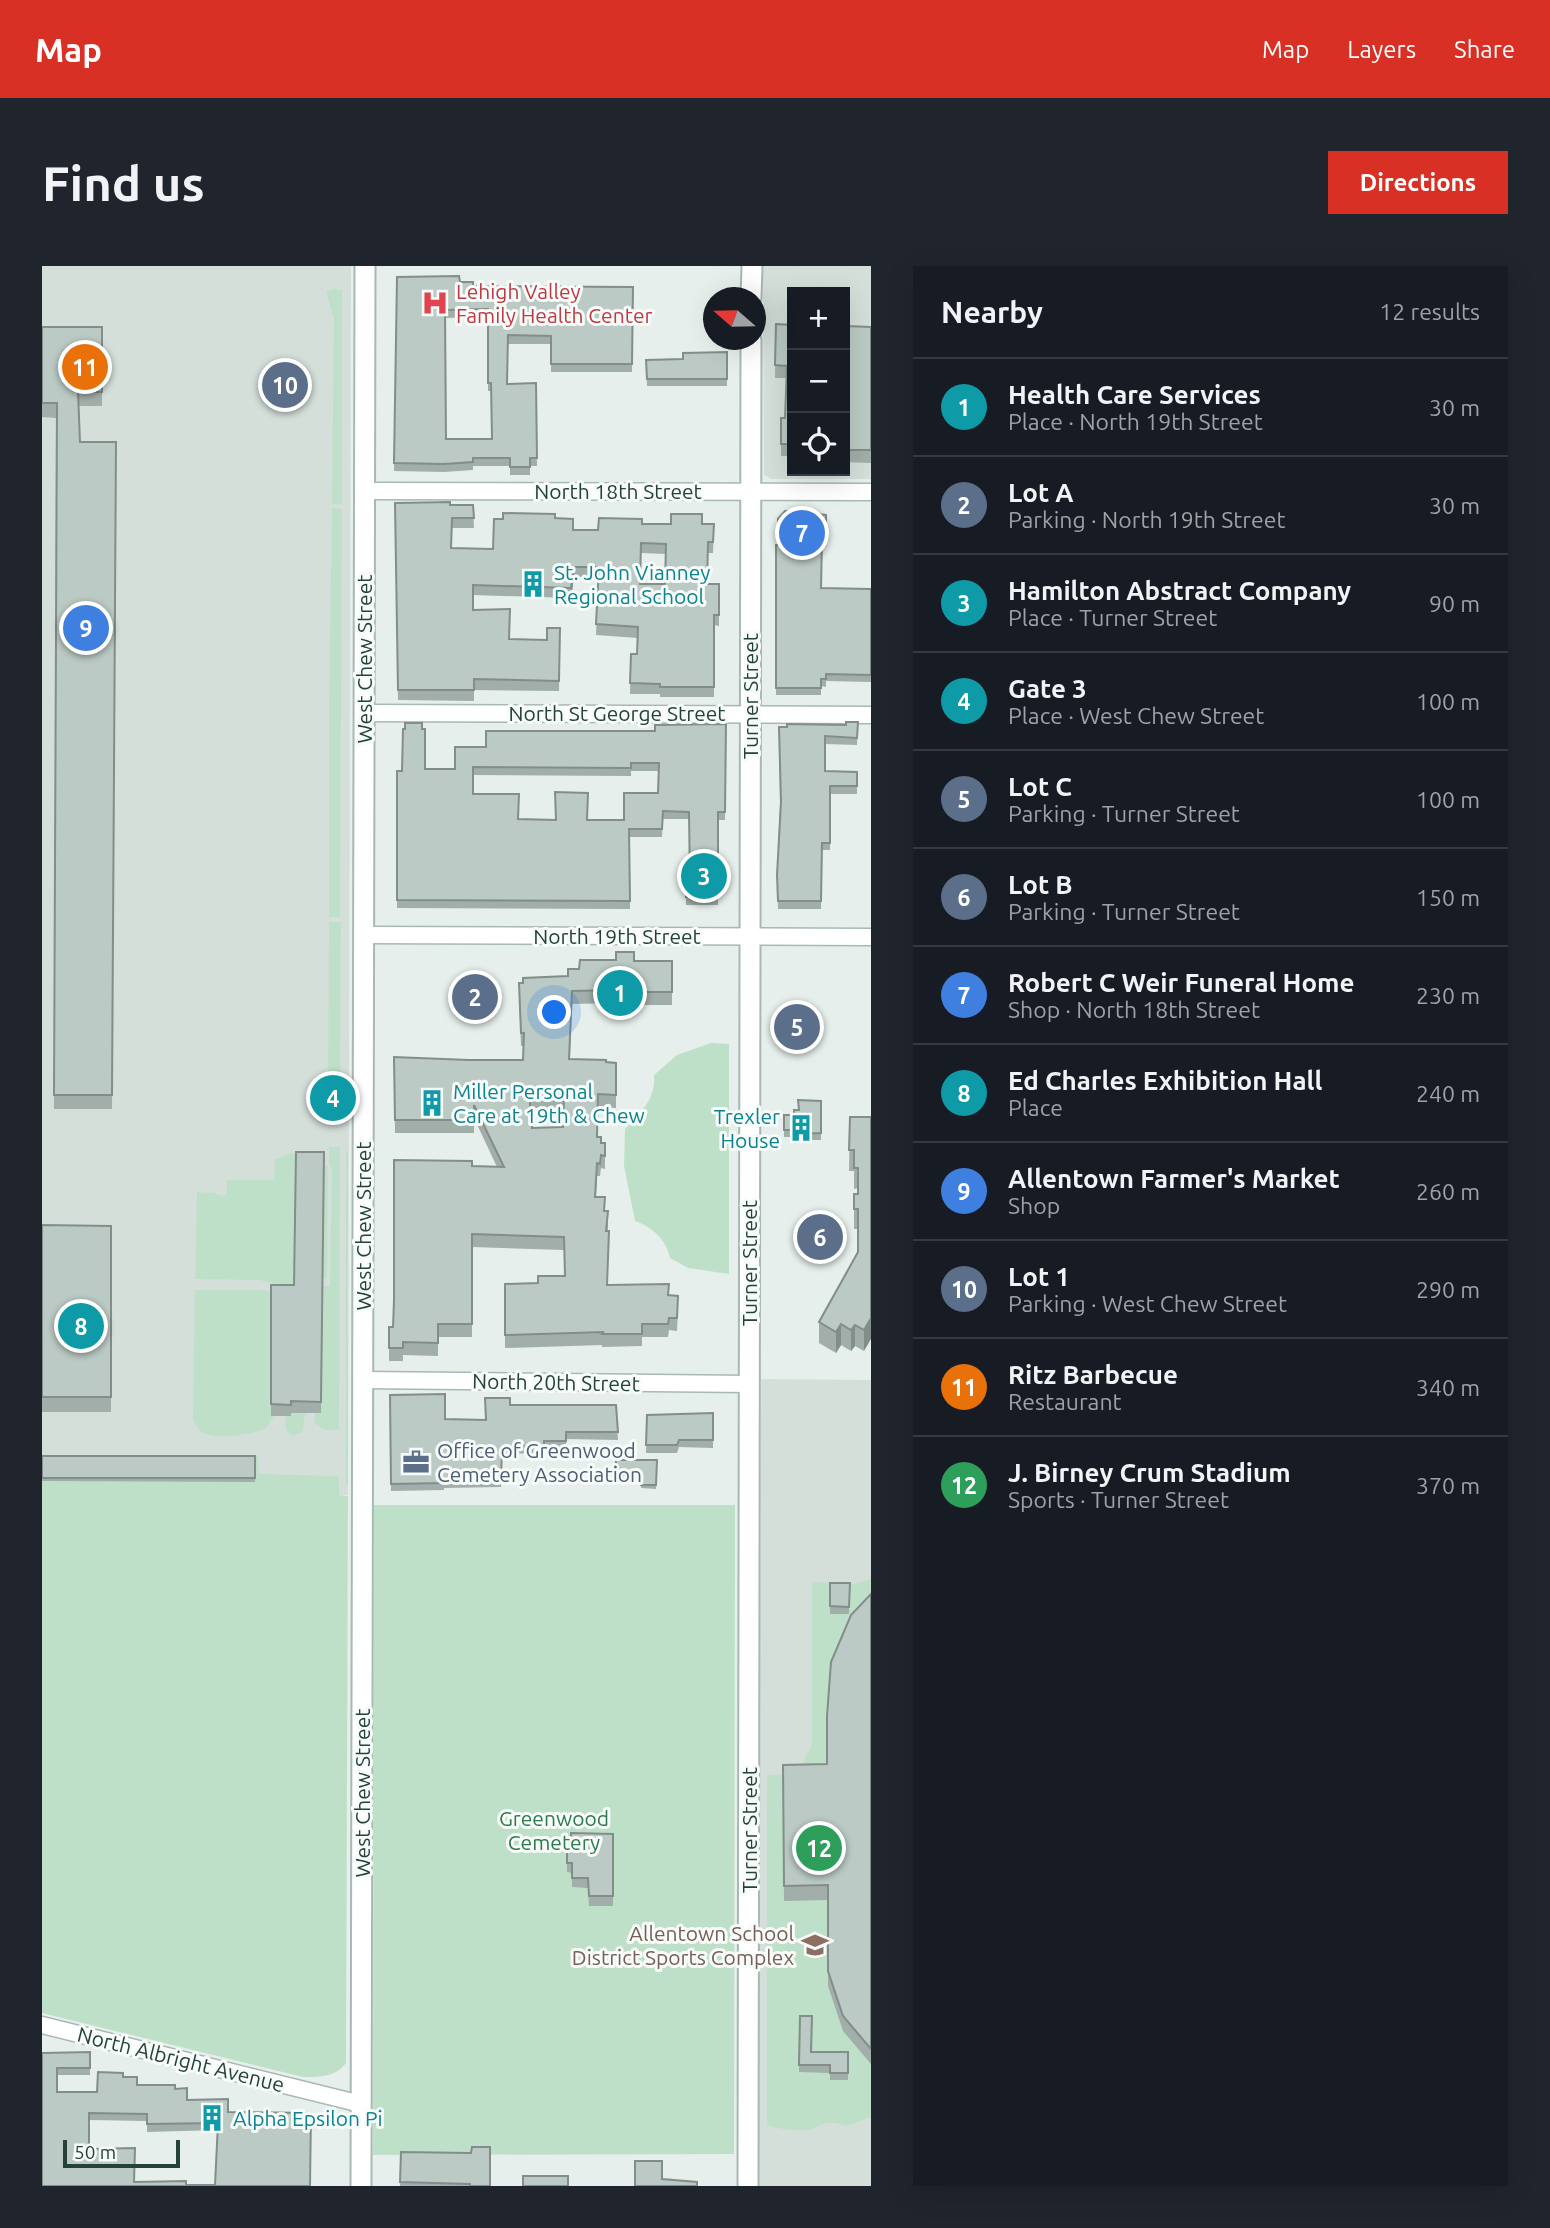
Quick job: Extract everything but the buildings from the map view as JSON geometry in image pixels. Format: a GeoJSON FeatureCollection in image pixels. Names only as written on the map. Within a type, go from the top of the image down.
{"type":"FeatureCollection","features":[{"type":"Feature","properties":{"kind":"street","name":"West Chew Street"},"geometry":{"type":"LineString","coordinates":[[361,2186],[365,266]]}},
{"type":"Feature","properties":{"kind":"street"},"geometry":{"type":"LineString","coordinates":[[751,287],[752,266]]}},
{"type":"Feature","properties":{"kind":"street","name":"Turner Street"},"geometry":{"type":"LineString","coordinates":[[748,2186],[751,350]]}},
{"type":"Feature","properties":{"kind":"street","name":"North 18th Street"},"geometry":{"type":"LineString","coordinates":[[364,491],[871,492]]}},
{"type":"Feature","properties":{"kind":"street","name":"North St George Street"},"geometry":{"type":"LineString","coordinates":[[364,713],[871,715]]}},
{"type":"Feature","properties":{"kind":"street","name":"North 19th Street"},"geometry":{"type":"LineString","coordinates":[[363,935],[871,937]]}},
{"type":"Feature","properties":{"kind":"street","name":"North 20th Street"},"geometry":{"type":"LineString","coordinates":[[363,1380],[749,1384]]}},
{"type":"Feature","properties":{"kind":"street","name":"North Albright Avenue"},"geometry":{"type":"LineString","coordinates":[[42,2025],[361,2104]]}},
{"type":"Feature","properties":{"kind":"shaded area"},"geometry":{"type":"Polygon","coordinates":[[[42,266],[351,266],[348,1495],[42,1494],[42,266]]]}},
{"type":"Feature","properties":{"kind":"shaded area"},"geometry":{"type":"Polygon","coordinates":[[[763,266],[871,266],[871,479],[771,479],[764,475],[766,287],[763,287],[763,266]]]}},
{"type":"Feature","properties":{"kind":"shaded area","name":"Allentown School District Sports Complex"},"geometry":{"type":"Polygon","coordinates":[[[761,1379],[871,1380],[871,2186],[758,2186],[761,1379]]]}},
{"type":"Feature","properties":{"kind":"green space"},"geometry":{"type":"Polygon","coordinates":[[[342,290],[342,504],[332,504],[334,319],[326,291],[342,290]]]}},
{"type":"Feature","properties":{"kind":"green space"},"geometry":{"type":"Polygon","coordinates":[[[332,508],[342,509],[340,917],[329,917],[332,508]]]}},
{"type":"Feature","properties":{"kind":"green space"},"geometry":{"type":"Polygon","coordinates":[[[329,922],[341,922],[340,1092],[328,1093],[314,1099],[317,1093],[328,1086],[329,922]]]}},
{"type":"Feature","properties":{"kind":"green space"},"geometry":{"type":"Polygon","coordinates":[[[711,1043],[729,1044],[729,1274],[688,1268],[670,1258],[666,1245],[658,1235],[635,1221],[624,1166],[625,1129],[650,1098],[654,1075],[677,1055],[711,1043]]]}},
{"type":"Feature","properties":{"kind":"green space"},"geometry":{"type":"Polygon","coordinates":[[[325,1098],[328,1104],[340,1104],[340,1122],[323,1122],[316,1118],[314,1103],[325,1098]]]}},
{"type":"Feature","properties":{"kind":"green space"},"geometry":{"type":"Polygon","coordinates":[[[329,1147],[340,1147],[339,1429],[329,1430],[320,1428],[315,1423],[311,1286],[330,1286],[332,1169],[329,1164],[329,1147]]]}},
{"type":"Feature","properties":{"kind":"green space"},"geometry":{"type":"Polygon","coordinates":[[[348,1151],[348,1486],[346,1486],[348,1151]]]}},
{"type":"Feature","properties":{"kind":"green space"},"geometry":{"type":"Polygon","coordinates":[[[291,1153],[298,1155],[299,1285],[259,1280],[195,1279],[197,1192],[215,1193],[223,1197],[227,1193],[227,1180],[274,1180],[275,1160],[291,1153]]]}},
{"type":"Feature","properties":{"kind":"green space"},"geometry":{"type":"Polygon","coordinates":[[[324,1164],[328,1166],[327,1277],[320,1280],[322,1276],[324,1164]]]}},
{"type":"Feature","properties":{"kind":"green space"},"geometry":{"type":"Polygon","coordinates":[[[195,1290],[268,1291],[271,1297],[274,1416],[265,1429],[217,1436],[207,1434],[195,1424],[195,1290]]]}},
{"type":"Feature","properties":{"kind":"green space"},"geometry":{"type":"Polygon","coordinates":[[[291,1297],[305,1413],[303,1431],[293,1436],[285,1425],[286,1416],[291,1415],[291,1297]]]}},
{"type":"Feature","properties":{"kind":"green space"},"geometry":{"type":"Polygon","coordinates":[[[42,1455],[258,1456],[259,1474],[339,1476],[339,1495],[348,1496],[346,2063],[332,2074],[303,2077],[42,2013],[42,1455]]]}},
{"type":"Feature","properties":{"kind":"green space","name":"Greenwood Cemetery"},"geometry":{"type":"Polygon","coordinates":[[[374,1505],[735,1505],[734,2154],[373,2155],[374,1505]]]}},
{"type":"Feature","properties":{"kind":"green space"},"geometry":{"type":"Polygon","coordinates":[[[871,1579],[871,2117],[846,2126],[831,2122],[808,2129],[793,2130],[767,2126],[767,1775],[798,1774],[812,1744],[812,1582],[853,1584],[871,1579]]]}},
{"type":"Feature","properties":{"kind":"place","name":"Lehigh Valley Family Health Center"},"geometry":{"type":"Point","coordinates":[435,303]}},
{"type":"Feature","properties":{"kind":"place","name":"Ritz Barbecue"},"geometry":{"type":"Point","coordinates":[85,367]}},
{"type":"Feature","properties":{"kind":"place","name":"Lot 1"},"geometry":{"type":"Point","coordinates":[285,385]}},
{"type":"Feature","properties":{"kind":"place","name":"Robert C Weir Funeral Home"},"geometry":{"type":"Point","coordinates":[802,533]}},
{"type":"Feature","properties":{"kind":"place","name":"St. John Vianney Regional School"},"geometry":{"type":"Point","coordinates":[533,584]}},
{"type":"Feature","properties":{"kind":"place","name":"Allentown Farmer's Market"},"geometry":{"type":"Point","coordinates":[86,628]}},
{"type":"Feature","properties":{"kind":"place","name":"Hamilton Abstract Company"},"geometry":{"type":"Point","coordinates":[704,876]}},
{"type":"Feature","properties":{"kind":"place","name":"Health Care Services"},"geometry":{"type":"Point","coordinates":[620,993]}},
{"type":"Feature","properties":{"kind":"place","name":"Lot A"},"geometry":{"type":"Point","coordinates":[475,997]}},
{"type":"Feature","properties":{"kind":"place","name":"Lot C"},"geometry":{"type":"Point","coordinates":[797,1027]}},
{"type":"Feature","properties":{"kind":"place","name":"Gate 3"},"geometry":{"type":"Point","coordinates":[333,1098]}},
{"type":"Feature","properties":{"kind":"place","name":"Miller Personal Care at 19th & Chew"},"geometry":{"type":"Point","coordinates":[432,1103]}},
{"type":"Feature","properties":{"kind":"place","name":"Trexler House"},"geometry":{"type":"Point","coordinates":[801,1128]}},
{"type":"Feature","properties":{"kind":"place","name":"Lot B"},"geometry":{"type":"Point","coordinates":[820,1237]}},
{"type":"Feature","properties":{"kind":"place","name":"Ed Charles Exhibition Hall"},"geometry":{"type":"Point","coordinates":[81,1326]}},
{"type":"Feature","properties":{"kind":"place","name":"Office of Greenwood Cemetery Association"},"geometry":{"type":"Point","coordinates":[416,1462]}},
{"type":"Feature","properties":{"kind":"place","name":"J. Birney Crum Stadium"},"geometry":{"type":"Point","coordinates":[819,1848]}},
{"type":"Feature","properties":{"kind":"place","name":"Allentown School District Sports Complex"},"geometry":{"type":"Point","coordinates":[815,1945]}},
{"type":"Feature","properties":{"kind":"place","name":"Alpha Epsilon Pi"},"geometry":{"type":"Point","coordinates":[212,2118]}}]}
